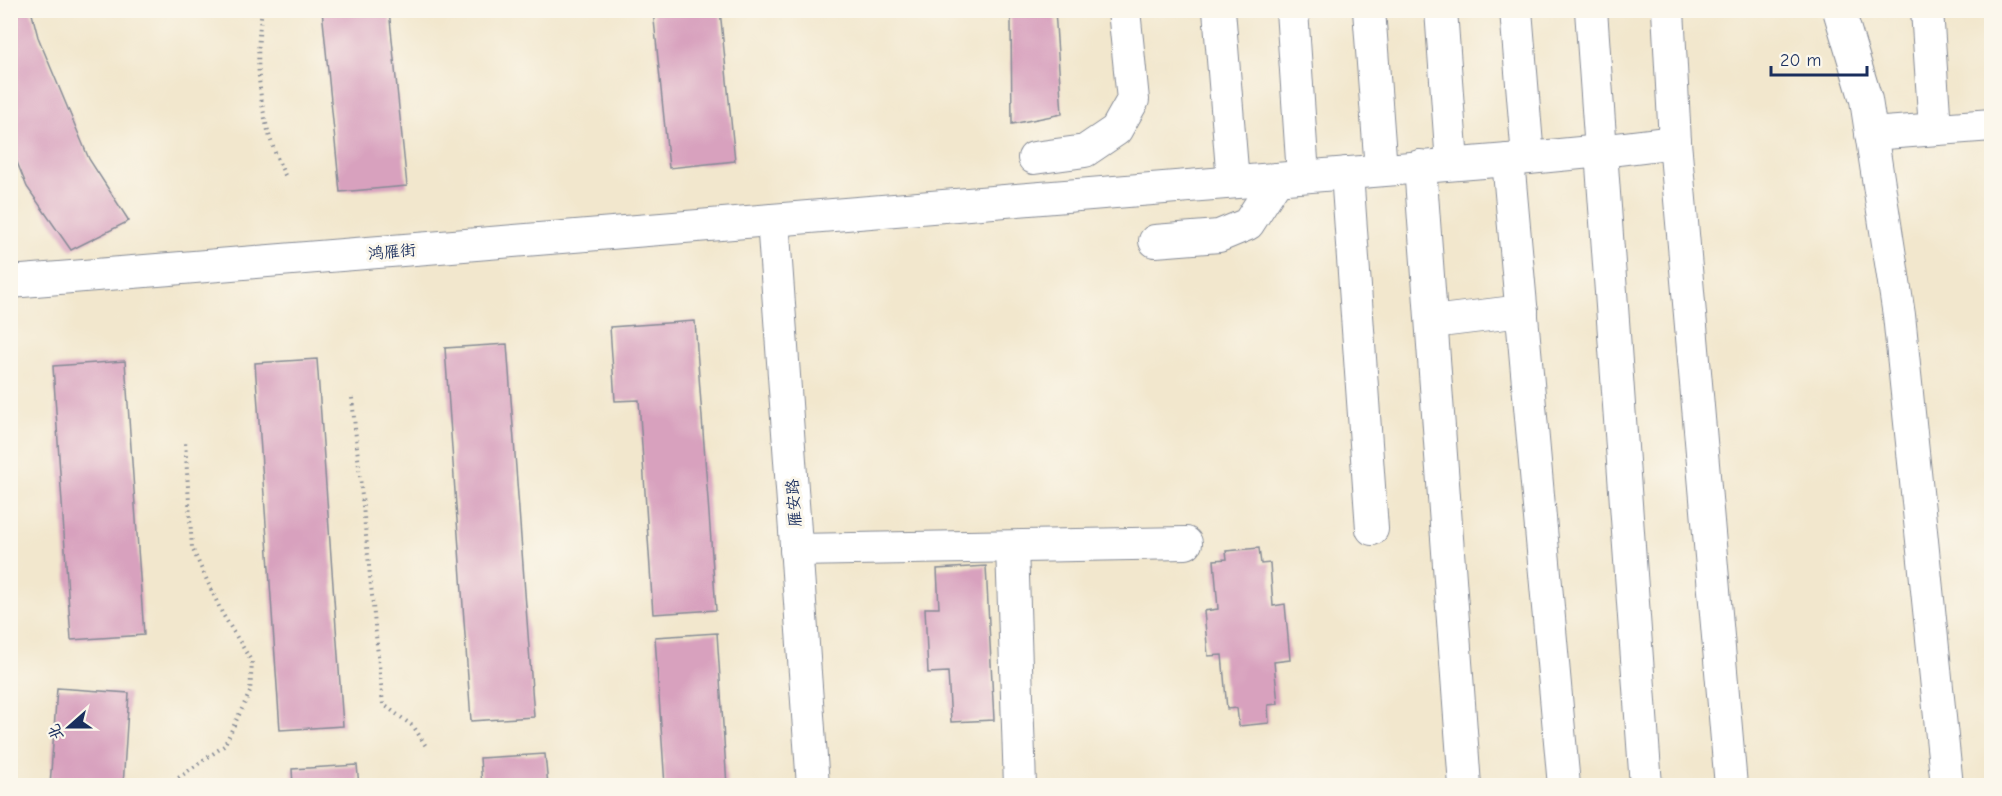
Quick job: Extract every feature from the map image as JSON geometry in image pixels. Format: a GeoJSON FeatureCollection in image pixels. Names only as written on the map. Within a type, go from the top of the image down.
{"type":"FeatureCollection","features":[{"type":"Feature","properties":{"kind":"street"},"geometry":{"type":"LineString","coordinates":[[1034,158],[1085,151],[1116,130],[1133,100],[1124,10]]}},
{"type":"Feature","properties":{"kind":"street"},"geometry":{"type":"LineString","coordinates":[[1220,10],[1233,182]]}},
{"type":"Feature","properties":{"kind":"street"},"geometry":{"type":"LineString","coordinates":[[1155,241],[1219,236],[1248,224],[1290,177],[1292,10]]}},
{"type":"Feature","properties":{"kind":"street"},"geometry":{"type":"LineString","coordinates":[[1369,10],[1381,170]]}},
{"type":"Feature","properties":{"kind":"street"},"geometry":{"type":"LineString","coordinates":[[1441,10],[1452,164]]}},
{"type":"Feature","properties":{"kind":"street"},"geometry":{"type":"LineString","coordinates":[[1516,10],[1522,311],[1564,786]]}},
{"type":"Feature","properties":{"kind":"street"},"geometry":{"type":"LineString","coordinates":[[1591,10],[1646,786]]}},
{"type":"Feature","properties":{"kind":"street"},"geometry":{"type":"LineString","coordinates":[[1668,10],[1675,142],[1731,786]]}},
{"type":"Feature","properties":{"kind":"street"},"geometry":{"type":"LineString","coordinates":[[1839,10],[1866,100],[1899,315],[1947,786]]}},
{"type":"Feature","properties":{"kind":"street"},"geometry":{"type":"LineString","coordinates":[[1927,10],[1935,129]]}},
{"type":"Feature","properties":{"kind":"street"},"geometry":{"type":"LineString","coordinates":[[1871,134],[1992,125]]}},
{"type":"Feature","properties":{"kind":"street","name":"鸿雁街"},"geometry":{"type":"LineString","coordinates":[[10,282],[1518,159],[1675,142]]}},
{"type":"Feature","properties":{"kind":"street"},"geometry":{"type":"LineString","coordinates":[[1420,166],[1465,786]]}},
{"type":"Feature","properties":{"kind":"street"},"geometry":{"type":"LineString","coordinates":[[1347,173],[1372,529]]}},
{"type":"Feature","properties":{"kind":"street","name":"雁安路"},"geometry":{"type":"LineString","coordinates":[[773,220],[813,786]]}},
{"type":"Feature","properties":{"kind":"street"},"geometry":{"type":"LineString","coordinates":[[1432,322],[1522,311]]}},
{"type":"Feature","properties":{"kind":"street"},"geometry":{"type":"LineString","coordinates":[[796,550],[1186,543]]}},
{"type":"Feature","properties":{"kind":"street"},"geometry":{"type":"LineString","coordinates":[[1012,547],[1020,786]]}},
{"type":"Feature","properties":{"kind":"path"},"geometry":{"type":"LineString","coordinates":[[262,10],[257,70],[264,116],[276,158],[287,179]]}},
{"type":"Feature","properties":{"kind":"path"},"geometry":{"type":"LineString","coordinates":[[352,398],[383,704],[414,727],[427,748]]}},
{"type":"Feature","properties":{"kind":"path"},"geometry":{"type":"LineString","coordinates":[[171,786],[171,783],[224,746],[250,692],[252,662],[222,613],[192,548],[185,441]]}},
{"type":"Feature","properties":{"kind":"building"},"geometry":{"type":"Polygon","coordinates":[[[10,10],[31,10],[38,37],[89,159],[129,221],[71,250],[27,187],[10,145],[10,10]]]}},
{"type":"Feature","properties":{"kind":"building"},"geometry":{"type":"Polygon","coordinates":[[[322,10],[389,10],[407,186],[340,192],[322,10]]]}},
{"type":"Feature","properties":{"kind":"building"},"geometry":{"type":"Polygon","coordinates":[[[653,10],[720,10],[735,161],[669,168],[653,10]]]}},
{"type":"Feature","properties":{"kind":"building"},"geometry":{"type":"Polygon","coordinates":[[[1008,10],[1055,10],[1062,114],[1012,124],[1011,21],[1008,10]]]}},
{"type":"Feature","properties":{"kind":"building"},"geometry":{"type":"Polygon","coordinates":[[[695,321],[716,610],[653,614],[639,400],[615,401],[610,327],[695,321]]]}},
{"type":"Feature","properties":{"kind":"building"},"geometry":{"type":"Polygon","coordinates":[[[507,344],[534,717],[471,721],[445,348],[507,344]]]}},
{"type":"Feature","properties":{"kind":"building"},"geometry":{"type":"Polygon","coordinates":[[[317,359],[343,726],[280,730],[255,363],[317,359]]]}},
{"type":"Feature","properties":{"kind":"building"},"geometry":{"type":"Polygon","coordinates":[[[125,361],[144,635],[71,640],[53,366],[125,361]]]}},
{"type":"Feature","properties":{"kind":"building"},"geometry":{"type":"Polygon","coordinates":[[[1259,548],[1261,564],[1270,563],[1273,606],[1285,604],[1290,660],[1274,662],[1278,704],[1268,705],[1269,723],[1239,726],[1237,708],[1227,709],[1222,655],[1208,656],[1204,611],[1218,609],[1214,560],[1227,559],[1226,551],[1259,548]]]}},
{"type":"Feature","properties":{"kind":"building"},"geometry":{"type":"Polygon","coordinates":[[[986,566],[994,720],[951,722],[948,672],[928,673],[925,608],[939,608],[937,569],[986,566]]]}},
{"type":"Feature","properties":{"kind":"building"},"geometry":{"type":"Polygon","coordinates":[[[717,633],[727,786],[665,786],[655,637],[717,633]]]}},
{"type":"Feature","properties":{"kind":"building"},"geometry":{"type":"Polygon","coordinates":[[[57,688],[129,693],[123,786],[50,786],[57,688]]]}},
{"type":"Feature","properties":{"kind":"building"},"geometry":{"type":"Polygon","coordinates":[[[545,754],[548,786],[482,786],[480,758],[545,754]]]}},
{"type":"Feature","properties":{"kind":"building"},"geometry":{"type":"Polygon","coordinates":[[[357,765],[359,786],[293,786],[292,769],[357,765]]]}}]}
